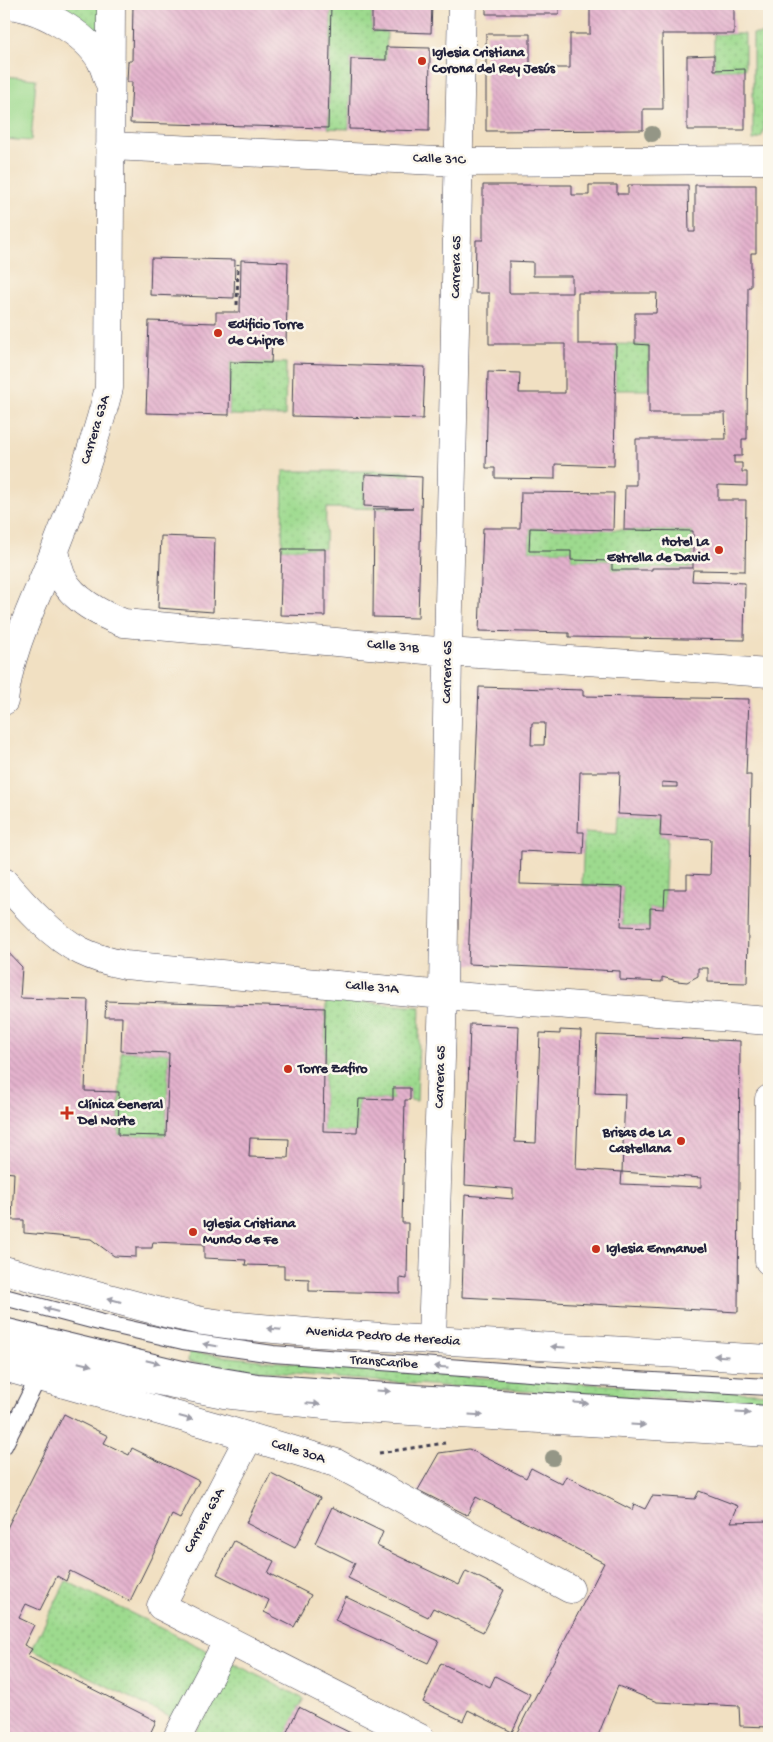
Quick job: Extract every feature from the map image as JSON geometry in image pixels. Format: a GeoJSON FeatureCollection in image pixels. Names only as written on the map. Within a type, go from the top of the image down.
{"type":"FeatureCollection","features":[{"type":"Feature","properties":{"kind":"main road","name":"Carrera 63A"},"geometry":{"type":"LineString","coordinates":[[4,701],[7,678],[18,641],[55,550],[92,446],[109,388],[111,4]]}},
{"type":"Feature","properties":{"kind":"main road","name":"Carrera 65"},"geometry":{"type":"LineString","coordinates":[[432,1340],[443,995],[448,652],[462,4]]}},
{"type":"Feature","properties":{"kind":"main road"},"geometry":{"type":"LineString","coordinates":[[4,5],[44,15],[81,38],[93,49],[102,62],[110,84]]}},
{"type":"Feature","properties":{"kind":"main road","name":"Calle 31C"},"geometry":{"type":"LineString","coordinates":[[110,146],[460,162],[769,160]]}},
{"type":"Feature","properties":{"kind":"main road","name":"Calle 31B"},"geometry":{"type":"LineString","coordinates":[[55,550],[61,576],[69,588],[94,609],[124,623],[448,652],[769,673]]}},
{"type":"Feature","properties":{"kind":"main road","name":"Calle 31A"},"geometry":{"type":"LineString","coordinates":[[4,882],[32,912],[64,940],[81,951],[103,960],[125,965],[443,995],[769,1021]]}},
{"type":"Feature","properties":{"kind":"main road"},"geometry":{"type":"LineString","coordinates":[[769,1099],[769,1260]]}},
{"type":"Feature","properties":{"kind":"main road","name":"Avenida Pedro de Heredia"},"geometry":{"type":"LineString","coordinates":[[4,1270],[165,1314],[202,1321],[318,1333],[769,1359]]}},
{"type":"Feature","properties":{"kind":"main road"},"geometry":{"type":"LineString","coordinates":[[4,1342],[128,1375],[224,1394],[257,1398],[344,1407],[769,1433]]}},
{"type":"Feature","properties":{"kind":"main road","name":"Calle 30A"},"geometry":{"type":"LineString","coordinates":[[4,1367],[250,1437],[336,1464],[570,1589]]}},
{"type":"Feature","properties":{"kind":"main road","name":"Carrera 63A"},"geometry":{"type":"LineString","coordinates":[[228,1640],[161,1606],[250,1437]]}},
{"type":"Feature","properties":{"kind":"main road"},"geometry":{"type":"LineString","coordinates":[[176,1738],[228,1640],[410,1736]]}},
{"type":"Feature","properties":{"kind":"lane","name":"TransCaribe"},"geometry":{"type":"LineString","coordinates":[[4,1297],[99,1322],[183,1341],[273,1354],[586,1377],[769,1387]]}},
{"type":"Feature","properties":{"kind":"lane","name":"TransCaribe"},"geometry":{"type":"LineString","coordinates":[[4,1326],[191,1371],[257,1382],[769,1414]]}},
{"type":"Feature","properties":{"kind":"lane"},"geometry":{"type":"LineString","coordinates":[[4,1446],[38,1378]]}},
{"type":"Feature","properties":{"kind":"path"},"geometry":{"type":"LineString","coordinates":[[236,305],[238,264]]}},
{"type":"Feature","properties":{"kind":"path"},"geometry":{"type":"LineString","coordinates":[[378,1453],[445,1443]]}},
{"type":"Feature","properties":{"kind":"green space"},"geometry":{"type":"Polygon","coordinates":[[[48,4],[100,4],[100,43],[48,4]]]}},
{"type":"Feature","properties":{"kind":"green space"},"geometry":{"type":"Polygon","coordinates":[[[331,4],[372,4],[372,31],[387,32],[386,60],[351,59],[349,129],[328,128],[331,4]]]}},
{"type":"Feature","properties":{"kind":"green space"},"geometry":{"type":"Polygon","coordinates":[[[714,34],[745,34],[745,69],[714,70],[714,34]]]}},
{"type":"Feature","properties":{"kind":"green space"},"geometry":{"type":"Polygon","coordinates":[[[753,34],[765,34],[764,130],[761,137],[753,140],[753,34]]]}},
{"type":"Feature","properties":{"kind":"green space"},"geometry":{"type":"Polygon","coordinates":[[[4,76],[36,79],[31,141],[4,139],[4,76]]]}},
{"type":"Feature","properties":{"kind":"green space"},"geometry":{"type":"Polygon","coordinates":[[[616,344],[649,345],[649,390],[615,390],[616,344]]]}},
{"type":"Feature","properties":{"kind":"green space"},"geometry":{"type":"Polygon","coordinates":[[[230,362],[286,363],[285,416],[229,415],[230,362]]]}},
{"type":"Feature","properties":{"kind":"green space"},"geometry":{"type":"Polygon","coordinates":[[[283,471],[410,471],[410,476],[365,474],[364,505],[421,509],[326,508],[325,549],[282,549],[283,471]]]}},
{"type":"Feature","properties":{"kind":"green space"},"geometry":{"type":"Polygon","coordinates":[[[530,528],[693,531],[693,568],[612,570],[612,561],[571,560],[571,551],[529,551],[530,528]]]}},
{"type":"Feature","properties":{"kind":"green space"},"geometry":{"type":"Polygon","coordinates":[[[618,814],[661,816],[660,836],[667,836],[664,909],[650,908],[650,927],[621,926],[623,887],[582,885],[584,832],[617,834],[618,814]]]}},
{"type":"Feature","properties":{"kind":"green space"},"geometry":{"type":"Polygon","coordinates":[[[326,999],[420,1007],[417,1101],[410,1100],[410,1088],[394,1088],[393,1100],[359,1099],[357,1132],[323,1131],[326,999]]]}},
{"type":"Feature","properties":{"kind":"green space"},"geometry":{"type":"Polygon","coordinates":[[[121,1051],[169,1053],[166,1136],[118,1135],[121,1051]]]}},
{"type":"Feature","properties":{"kind":"green space"},"geometry":{"type":"Polygon","coordinates":[[[189,1352],[406,1373],[769,1394],[769,1405],[333,1378],[188,1362],[189,1352]]]}},
{"type":"Feature","properties":{"kind":"green space"},"geometry":{"type":"Polygon","coordinates":[[[66,1581],[210,1652],[176,1720],[32,1649],[66,1581]]]}},
{"type":"Feature","properties":{"kind":"green space"},"geometry":{"type":"Polygon","coordinates":[[[231,1662],[304,1699],[284,1738],[193,1737],[231,1662]]]}},
{"type":"Feature","properties":{"kind":"building"},"geometry":{"type":"Polygon","coordinates":[[[133,4],[331,4],[328,128],[130,123],[132,82],[127,82],[128,61],[132,61],[133,4]]]}},
{"type":"Feature","properties":{"kind":"building"},"geometry":{"type":"Polygon","coordinates":[[[372,4],[432,4],[431,33],[372,31],[372,4]]]}},
{"type":"Feature","properties":{"kind":"building"},"geometry":{"type":"Polygon","coordinates":[[[486,4],[559,4],[559,14],[486,14],[486,4]]]}},
{"type":"Feature","properties":{"kind":"building"},"geometry":{"type":"Polygon","coordinates":[[[590,4],[734,4],[734,34],[662,34],[663,109],[643,109],[643,130],[486,131],[486,34],[530,34],[530,68],[570,68],[570,34],[590,34],[590,4]]]}},
{"type":"Feature","properties":{"kind":"building"},"geometry":{"type":"Polygon","coordinates":[[[386,47],[430,48],[429,131],[349,129],[351,59],[386,60],[386,47]]]}},
{"type":"Feature","properties":{"kind":"building"},"geometry":{"type":"Polygon","coordinates":[[[714,55],[714,70],[745,69],[745,130],[687,130],[687,56],[714,55]]]}},
{"type":"Feature","properties":{"kind":"building"},"geometry":{"type":"Polygon","coordinates":[[[483,185],[572,185],[572,195],[589,195],[589,185],[617,185],[617,194],[628,194],[628,185],[688,185],[689,232],[695,232],[695,185],[756,185],[756,253],[751,253],[751,287],[748,287],[747,439],[742,439],[742,456],[734,456],[734,463],[742,463],[742,472],[747,472],[747,486],[718,485],[718,500],[746,500],[745,571],[693,570],[692,581],[745,583],[744,640],[569,637],[569,633],[479,631],[483,528],[520,528],[521,492],[614,493],[613,530],[530,528],[529,551],[571,551],[571,560],[612,561],[612,570],[693,568],[693,531],[624,530],[625,485],[636,485],[636,439],[726,439],[725,413],[649,413],[649,345],[635,344],[635,313],[656,313],[657,293],[578,293],[578,344],[616,344],[614,466],[555,464],[555,479],[495,478],[495,468],[486,468],[488,372],[520,373],[519,393],[565,393],[565,344],[489,344],[489,293],[475,293],[476,240],[483,240],[483,185]],[[509,261],[509,293],[572,293],[572,276],[533,276],[533,262],[509,261]]]}},
{"type":"Feature","properties":{"kind":"building"},"geometry":{"type":"Polygon","coordinates":[[[151,258],[235,260],[234,298],[150,295],[151,258]]]}},
{"type":"Feature","properties":{"kind":"building"},"geometry":{"type":"Polygon","coordinates":[[[241,260],[288,262],[286,343],[272,342],[271,363],[230,362],[229,415],[146,413],[149,321],[216,323],[216,312],[240,312],[241,260]]]}},
{"type":"Feature","properties":{"kind":"building"},"geometry":{"type":"Polygon","coordinates":[[[293,363],[425,367],[423,419],[292,416],[293,363]]]}},
{"type":"Feature","properties":{"kind":"building"},"geometry":{"type":"Polygon","coordinates":[[[365,474],[422,477],[418,618],[373,617],[374,509],[413,508],[364,506],[365,474]]]}},
{"type":"Feature","properties":{"kind":"building"},"geometry":{"type":"Polygon","coordinates":[[[161,536],[215,538],[213,612],[158,608],[161,536]]]}},
{"type":"Feature","properties":{"kind":"building"},"geometry":{"type":"Polygon","coordinates":[[[282,549],[325,549],[325,616],[280,615],[282,549]]]}},
{"type":"Feature","properties":{"kind":"building"},"geometry":{"type":"Polygon","coordinates":[[[479,687],[583,690],[583,696],[749,699],[746,775],[751,775],[747,983],[708,982],[708,968],[698,968],[698,976],[687,982],[662,977],[662,982],[620,980],[620,971],[468,964],[479,687]],[[532,723],[531,745],[544,745],[545,723],[532,723]],[[580,772],[578,832],[584,832],[583,854],[521,851],[520,884],[623,887],[621,926],[650,927],[650,908],[664,909],[665,889],[687,889],[687,874],[710,875],[711,839],[660,836],[661,816],[618,814],[620,772],[580,772]],[[662,782],[662,787],[677,787],[677,783],[662,782]]]}},
{"type":"Feature","properties":{"kind":"building"},"geometry":{"type":"Polygon","coordinates":[[[4,948],[22,967],[20,998],[88,1000],[85,1091],[119,1092],[118,1135],[166,1136],[169,1053],[121,1051],[122,1017],[105,1017],[106,1001],[325,1008],[323,1131],[357,1132],[359,1099],[393,1100],[393,1088],[410,1088],[410,1100],[405,1100],[402,1223],[408,1223],[407,1279],[400,1278],[400,1293],[309,1291],[309,1279],[284,1278],[284,1266],[245,1265],[246,1260],[204,1258],[204,1244],[153,1242],[152,1248],[136,1248],[136,1257],[114,1256],[91,1239],[24,1233],[24,1220],[12,1220],[14,1173],[4,1172],[4,948]],[[250,1138],[249,1157],[288,1158],[289,1139],[250,1138]]]}},
{"type":"Feature","properties":{"kind":"building"},"geometry":{"type":"Polygon","coordinates":[[[470,1024],[519,1026],[515,1142],[536,1143],[540,1033],[560,1034],[560,1030],[581,1031],[576,1169],[622,1172],[625,1094],[595,1093],[597,1035],[740,1041],[738,1312],[462,1297],[465,1195],[513,1199],[513,1189],[465,1185],[470,1024]],[[622,1172],[621,1184],[701,1187],[701,1178],[622,1172]]]}},
{"type":"Feature","properties":{"kind":"building"},"geometry":{"type":"Polygon","coordinates":[[[64,1414],[108,1436],[104,1443],[129,1455],[132,1448],[199,1481],[180,1519],[172,1515],[130,1601],[70,1571],[66,1581],[57,1576],[40,1610],[26,1604],[19,1618],[34,1625],[24,1645],[32,1649],[27,1656],[156,1721],[148,1738],[4,1738],[4,1534],[64,1414]]]}},
{"type":"Feature","properties":{"kind":"building"},"geometry":{"type":"Polygon","coordinates":[[[469,1449],[526,1478],[531,1468],[562,1484],[566,1476],[632,1510],[634,1504],[645,1509],[652,1496],[695,1499],[699,1491],[738,1506],[731,1522],[769,1521],[769,1727],[740,1726],[739,1706],[657,1702],[618,1686],[597,1738],[514,1738],[604,1563],[476,1497],[467,1515],[418,1490],[439,1453],[469,1449]]]}},
{"type":"Feature","properties":{"kind":"building"},"geometry":{"type":"Polygon","coordinates":[[[271,1473],[320,1498],[295,1548],[246,1523],[271,1473]]]}},
{"type":"Feature","properties":{"kind":"building"},"geometry":{"type":"Polygon","coordinates":[[[332,1507],[383,1532],[377,1546],[459,1585],[466,1571],[504,1590],[483,1632],[433,1608],[428,1617],[348,1578],[355,1563],[315,1543],[332,1507]]]}},
{"type":"Feature","properties":{"kind":"building"},"geometry":{"type":"Polygon","coordinates":[[[234,1541],[274,1561],[268,1573],[311,1595],[294,1627],[264,1612],[269,1600],[217,1574],[234,1541]]]}},
{"type":"Feature","properties":{"kind":"building"},"geometry":{"type":"Polygon","coordinates":[[[346,1597],[439,1641],[428,1663],[335,1620],[346,1597]]]}},
{"type":"Feature","properties":{"kind":"building"},"geometry":{"type":"Polygon","coordinates":[[[441,1663],[490,1687],[495,1676],[530,1694],[512,1732],[468,1710],[463,1721],[423,1702],[441,1663]]]}},
{"type":"Feature","properties":{"kind":"building"},"geometry":{"type":"Polygon","coordinates":[[[299,1707],[326,1721],[361,1738],[284,1738],[299,1707]]]}},
{"type":"Feature","properties":{"kind":"place","name":"Iglesia Cristiana Corona del Rey Jesús"},"geometry":{"type":"Point","coordinates":[422,61]}},
{"type":"Feature","properties":{"kind":"place","name":"Edificio Torre de Chipre"},"geometry":{"type":"Point","coordinates":[218,333]}},
{"type":"Feature","properties":{"kind":"place","name":"Hotel La Estrella de David"},"geometry":{"type":"Point","coordinates":[719,550]}},
{"type":"Feature","properties":{"kind":"place","name":"Torre Zafiro"},"geometry":{"type":"Point","coordinates":[288,1069]}},
{"type":"Feature","properties":{"kind":"place","name":"Clínica General Del Norte"},"geometry":{"type":"Point","coordinates":[67,1113]}},
{"type":"Feature","properties":{"kind":"place","name":"Brisas de La Castellana"},"geometry":{"type":"Point","coordinates":[681,1141]}},
{"type":"Feature","properties":{"kind":"place","name":"Iglesia Cristiana Mundo de Fe"},"geometry":{"type":"Point","coordinates":[193,1232]}},
{"type":"Feature","properties":{"kind":"place","name":"Iglesia Emmanuel"},"geometry":{"type":"Point","coordinates":[596,1249]}}]}
